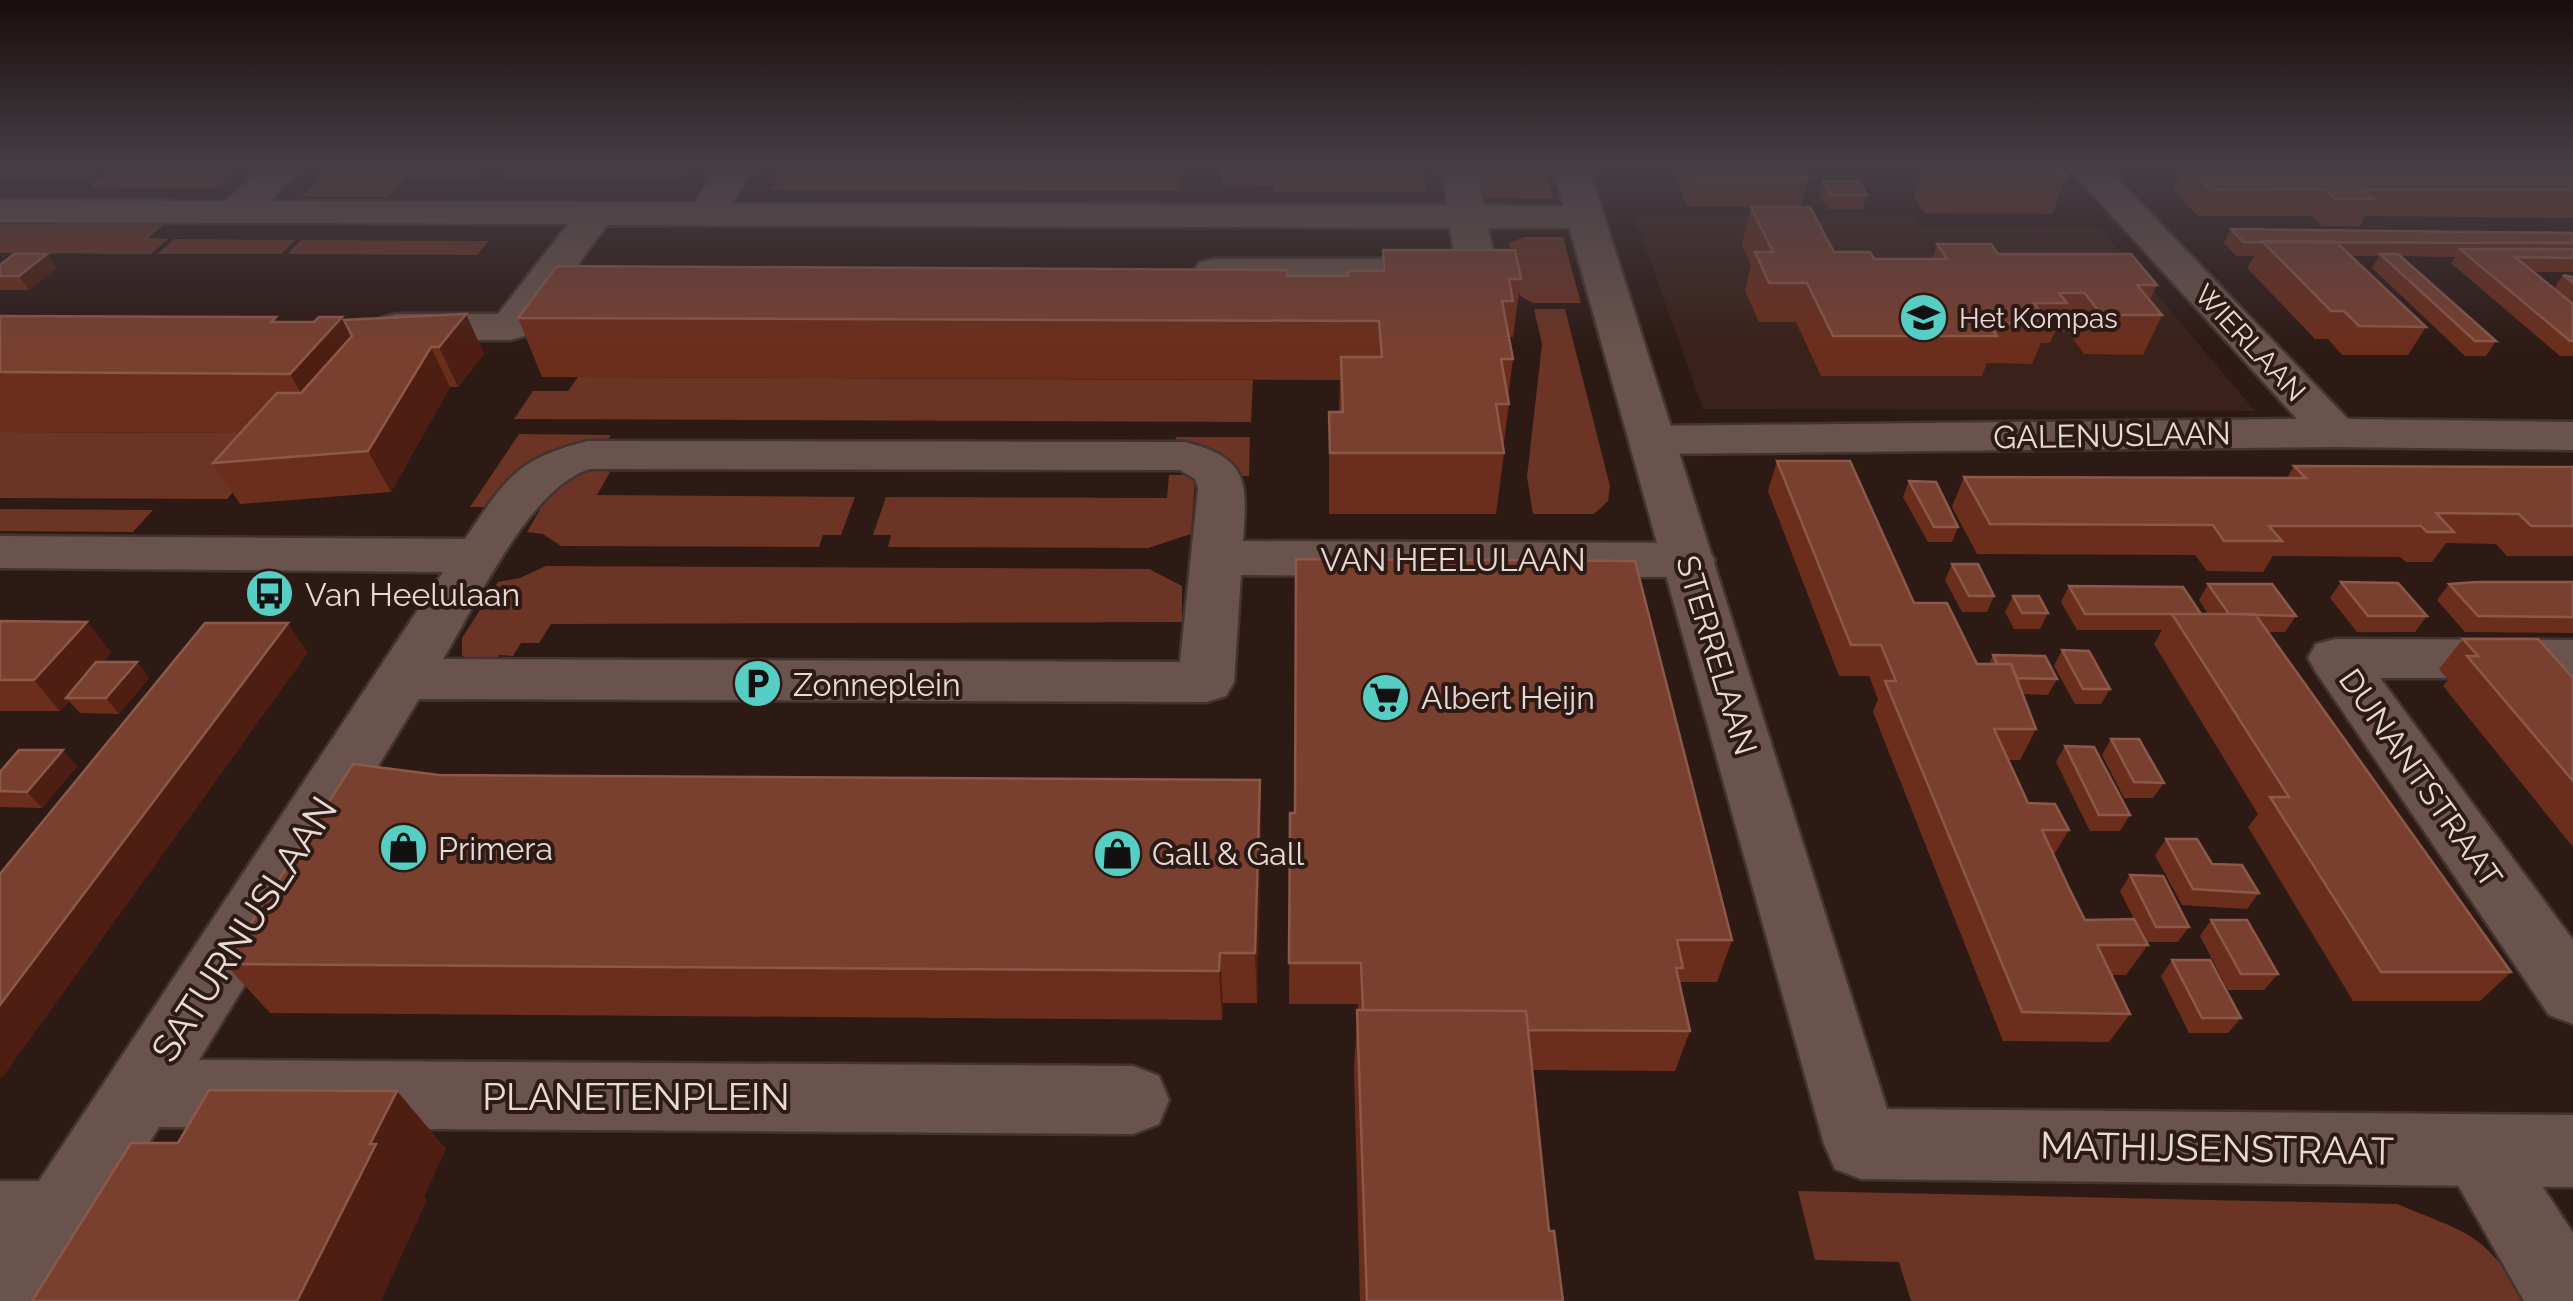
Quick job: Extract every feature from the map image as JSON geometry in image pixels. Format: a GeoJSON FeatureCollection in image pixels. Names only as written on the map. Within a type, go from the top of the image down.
{"type":"FeatureCollection","features":[{"type":"Feature","properties":{"kind":"street"},"geometry":{"type":"LineString","coordinates":[[360,327],[510,328],[586,226]]}},
{"type":"Feature","properties":{"kind":"street"},"geometry":{"type":"LineString","coordinates":[[1172,271],[1477,271],[1470,226]]}},
{"type":"Feature","properties":{"kind":"street","name":"STERRELAAN"},"geometry":{"type":"LineString","coordinates":[[1588,226],[1862,1144]]}},
{"type":"Feature","properties":{"kind":"street","name":"WIERLAAN"},"geometry":{"type":"LineString","coordinates":[[2141,226],[2335,433]]}},
{"type":"Feature","properties":{"kind":"street"},"geometry":{"type":"LineString","coordinates":[[553,270],[593,270]]}},
{"type":"Feature","properties":{"kind":"street","name":"GALENUSLAAN"},"geometry":{"type":"LineString","coordinates":[[1652,440],[2335,433],[2573,436]]}},
{"type":"Feature","properties":{"kind":"street"},"geometry":{"type":"LineString","coordinates":[[0,552],[480,556],[532,480],[560,460],[588,455],[1184,456],[1209,464],[1218,474],[1222,488],[1206,682],[404,679]]}},
{"type":"Feature","properties":{"kind":"street","name":"SATURNUSLAAN"},"geometry":{"type":"LineString","coordinates":[[7,1301],[30,1219],[140,1093],[480,556]]}},
{"type":"Feature","properties":{"kind":"street","name":"VAN HEELULAAN"},"geometry":{"type":"LineString","coordinates":[[1216,558],[1689,560]]}},
{"type":"Feature","properties":{"kind":"street","name":"DUNANTSTRAAT"},"geometry":{"type":"LineString","coordinates":[[2573,659],[2336,658],[2573,994]]}},
{"type":"Feature","properties":{"kind":"street","name":"PLANETENPLEIN"},"geometry":{"type":"LineString","coordinates":[[140,1093],[1134,1100]]}},
{"type":"Feature","properties":{"kind":"street","name":"MATHIJSENSTRAAT"},"geometry":{"type":"LineString","coordinates":[[1862,1144],[2573,1150]]}},
{"type":"Feature","properties":{"kind":"street"},"geometry":{"type":"LineString","coordinates":[[2475,1150],[2570,1301]]}},
{"type":"Feature","properties":{"kind":"shaded area"},"geometry":{"type":"Polygon","coordinates":[[[0,226],[162,226],[148,238],[168,239],[151,254],[0,253],[0,226]]]}},
{"type":"Feature","properties":{"kind":"shaded area","name":"Het Kompas"},"geometry":{"type":"Polygon","coordinates":[[[1638,226],[2100,227],[2255,411],[1703,409],[1638,226]]]}},
{"type":"Feature","properties":{"kind":"shaded area"},"geometry":{"type":"Polygon","coordinates":[[[1524,237],[1563,237],[1581,303],[1533,303],[1520,296],[1509,243],[1524,237]]]}},
{"type":"Feature","properties":{"kind":"shaded area"},"geometry":{"type":"Polygon","coordinates":[[[174,239],[296,240],[281,254],[157,254],[174,239]]]}},
{"type":"Feature","properties":{"kind":"shaded area"},"geometry":{"type":"Polygon","coordinates":[[[301,240],[489,241],[477,255],[287,254],[301,240]]]}},
{"type":"Feature","properties":{"kind":"shaded area"},"geometry":{"type":"Polygon","coordinates":[[[1534,309],[1565,309],[1610,486],[1608,501],[1594,514],[1533,514],[1527,477],[1542,344],[1534,309]]]}},
{"type":"Feature","properties":{"kind":"shaded area"},"geometry":{"type":"Polygon","coordinates":[[[578,377],[1253,380],[1251,422],[514,419],[533,391],[568,391],[578,377]]]}},
{"type":"Feature","properties":{"kind":"shaded area"},"geometry":{"type":"Polygon","coordinates":[[[0,432],[252,433],[277,443],[227,499],[0,498],[0,432]]]}},
{"type":"Feature","properties":{"kind":"shaded area"},"geometry":{"type":"Polygon","coordinates":[[[519,434],[611,435],[606,442],[526,468],[489,507],[470,507],[519,434]]]}},
{"type":"Feature","properties":{"kind":"shaded area"},"geometry":{"type":"Polygon","coordinates":[[[1176,437],[1250,437],[1249,476],[1240,476],[1228,462],[1212,453],[1175,444],[1176,437]]]}},
{"type":"Feature","properties":{"kind":"shaded area"},"geometry":{"type":"Polygon","coordinates":[[[614,465],[597,495],[855,497],[841,535],[823,535],[819,547],[561,546],[543,534],[527,532],[558,483],[578,472],[614,465]]]}},
{"type":"Feature","properties":{"kind":"shaded area"},"geometry":{"type":"Polygon","coordinates":[[[1169,475],[1191,475],[1195,481],[1191,534],[1148,548],[888,547],[891,535],[873,535],[886,497],[1167,498],[1169,475]]]}},
{"type":"Feature","properties":{"kind":"shaded area"},"geometry":{"type":"Polygon","coordinates":[[[0,509],[153,510],[133,532],[0,531],[0,509]]]}},
{"type":"Feature","properties":{"kind":"shaded area"},"geometry":{"type":"Polygon","coordinates":[[[546,566],[1149,569],[1182,586],[1182,622],[551,624],[539,643],[521,643],[513,656],[499,655],[494,665],[469,661],[462,655],[462,638],[498,582],[520,578],[546,566]]]}},
{"type":"Feature","properties":{"kind":"shaded area"},"geometry":{"type":"Polygon","coordinates":[[[1798,1191],[2397,1204],[2473,1238],[2498,1261],[2526,1301],[1911,1301],[1899,1262],[1815,1260],[1798,1191]]]}},
{"type":"Feature","properties":{"kind":"building"},"geometry":{"type":"Polygon","coordinates":[[[1760,226],[1820,226],[1834,252],[1870,252],[1874,259],[1947,259],[1937,244],[1991,244],[1998,254],[2131,254],[2157,285],[2137,285],[2162,315],[2101,315],[2085,293],[2059,293],[2067,303],[2034,303],[2049,324],[1989,323],[1997,336],[1833,336],[1807,283],[1769,283],[1755,252],[1773,252],[1760,226]]]}},
{"type":"Feature","properties":{"kind":"building"},"geometry":{"type":"Polygon","coordinates":[[[2231,229],[2573,233],[2573,243],[2243,242],[2231,229]]]}},
{"type":"Feature","properties":{"kind":"building"},"geometry":{"type":"Polygon","coordinates":[[[2262,241],[2335,241],[2426,327],[2359,326],[2344,311],[2331,311],[2262,241]]]}},
{"type":"Feature","properties":{"kind":"building"},"geometry":{"type":"Polygon","coordinates":[[[2460,249],[2573,249],[2573,258],[2515,257],[2573,304],[2573,341],[2570,341],[2460,249]]]}},
{"type":"Feature","properties":{"kind":"building"},"geometry":{"type":"Polygon","coordinates":[[[1383,250],[1515,250],[1521,279],[1509,279],[1513,301],[1502,301],[1513,359],[1501,359],[1509,404],[1496,404],[1504,453],[1330,453],[1329,412],[1343,412],[1341,357],[1382,357],[1379,321],[518,318],[557,266],[1287,270],[1287,276],[1348,276],[1348,271],[1384,271],[1383,250]]]}},
{"type":"Feature","properties":{"kind":"building"},"geometry":{"type":"Polygon","coordinates":[[[14,254],[47,254],[19,276],[0,276],[0,265],[14,254]]]}},
{"type":"Feature","properties":{"kind":"building"},"geometry":{"type":"Polygon","coordinates":[[[2380,254],[2398,254],[2496,341],[2475,341],[2380,254]]]}},
{"type":"Feature","properties":{"kind":"building"},"geometry":{"type":"Polygon","coordinates":[[[466,314],[439,347],[431,347],[368,451],[213,463],[277,393],[301,393],[352,336],[344,320],[466,314]]]}},
{"type":"Feature","properties":{"kind":"building"},"geometry":{"type":"Polygon","coordinates":[[[0,316],[276,317],[271,322],[314,322],[319,317],[342,317],[290,374],[0,372],[0,316]]]}},
{"type":"Feature","properties":{"kind":"building"},"geometry":{"type":"Polygon","coordinates":[[[1777,461],[1850,461],[1914,603],[1947,603],[1977,664],[2011,664],[2036,729],[1994,729],[2028,803],[2055,804],[2069,830],[2042,830],[2068,886],[2085,920],[2134,919],[2148,945],[2097,945],[2130,1014],[2022,1012],[1885,681],[1896,681],[1881,645],[1851,645],[1777,461]]]}},
{"type":"Feature","properties":{"kind":"building"},"geometry":{"type":"Polygon","coordinates":[[[2294,466],[2573,467],[2573,526],[2531,526],[2519,514],[2436,513],[2454,532],[2427,532],[2421,526],[2269,526],[2282,541],[2224,541],[2213,525],[1990,524],[1964,477],[2306,478],[2294,466]]]}},
{"type":"Feature","properties":{"kind":"building"},"geometry":{"type":"Polygon","coordinates":[[[1909,481],[1936,482],[1958,527],[1934,527],[1909,481]]]}},
{"type":"Feature","properties":{"kind":"building"},"geometry":{"type":"Polygon","coordinates":[[[1296,559],[1635,561],[1732,940],[1677,940],[1683,968],[1676,968],[1690,1031],[1528,1030],[1526,1011],[1363,1010],[1361,963],[1289,963],[1290,813],[1295,813],[1296,559]]]}},
{"type":"Feature","properties":{"kind":"building"},"geometry":{"type":"Polygon","coordinates":[[[1952,564],[1978,564],[1994,596],[1969,596],[1952,564]]]}},
{"type":"Feature","properties":{"kind":"building"},"geometry":{"type":"Polygon","coordinates":[[[2341,582],[2398,583],[2427,616],[2368,616],[2341,582]]]}},
{"type":"Feature","properties":{"kind":"building"},"geometry":{"type":"Polygon","coordinates":[[[2573,582],[2573,617],[2478,616],[2449,584],[2573,582]]]}},
{"type":"Feature","properties":{"kind":"building"},"geometry":{"type":"Polygon","coordinates":[[[2208,584],[2272,584],[2296,616],[2229,614],[2208,584]]]}},
{"type":"Feature","properties":{"kind":"building"},"geometry":{"type":"Polygon","coordinates":[[[2069,586],[2183,587],[2201,614],[2085,614],[2069,586]]]}},
{"type":"Feature","properties":{"kind":"building"},"geometry":{"type":"Polygon","coordinates":[[[2013,596],[2039,596],[2048,613],[2022,613],[2013,596]]]}},
{"type":"Feature","properties":{"kind":"building"},"geometry":{"type":"Polygon","coordinates":[[[2172,614],[2255,614],[2511,972],[2381,972],[2270,797],[2289,797],[2172,614]]]}},
{"type":"Feature","properties":{"kind":"building"},"geometry":{"type":"Polygon","coordinates":[[[0,621],[87,622],[34,680],[0,680],[0,621]]]}},
{"type":"Feature","properties":{"kind":"building"},"geometry":{"type":"Polygon","coordinates":[[[205,623],[288,623],[0,1005],[0,874],[205,623]]]}},
{"type":"Feature","properties":{"kind":"building"},"geometry":{"type":"Polygon","coordinates":[[[2463,639],[2538,639],[2573,678],[2573,781],[2467,656],[2478,656],[2463,639]]]}},
{"type":"Feature","properties":{"kind":"building"},"geometry":{"type":"Polygon","coordinates":[[[2062,650],[2089,651],[2110,689],[2083,689],[2062,650]]]}},
{"type":"Feature","properties":{"kind":"building"},"geometry":{"type":"Polygon","coordinates":[[[1993,655],[2045,656],[2057,679],[2017,678],[2011,664],[1997,664],[1993,655]]]}},
{"type":"Feature","properties":{"kind":"building"},"geometry":{"type":"Polygon","coordinates":[[[96,662],[137,662],[106,698],[66,698],[96,662]]]}},
{"type":"Feature","properties":{"kind":"building"},"geometry":{"type":"Polygon","coordinates":[[[2111,739],[2139,739],[2164,783],[2134,782],[2111,739]]]}},
{"type":"Feature","properties":{"kind":"building"},"geometry":{"type":"Polygon","coordinates":[[[2065,746],[2094,747],[2130,815],[2099,815],[2065,746]]]}},
{"type":"Feature","properties":{"kind":"building"},"geometry":{"type":"Polygon","coordinates":[[[19,750],[63,750],[27,792],[0,791],[0,772],[19,750]]]}},
{"type":"Feature","properties":{"kind":"building"},"geometry":{"type":"Polygon","coordinates":[[[353,764],[439,775],[1260,780],[1255,953],[1220,953],[1219,971],[225,964],[353,764]]]}},
{"type":"Feature","properties":{"kind":"building"},"geometry":{"type":"Polygon","coordinates":[[[2166,839],[2197,839],[2212,864],[2242,865],[2259,893],[2193,889],[2166,839]]]}},
{"type":"Feature","properties":{"kind":"building"},"geometry":{"type":"Polygon","coordinates":[[[2130,875],[2163,876],[2189,927],[2156,927],[2130,875]]]}},
{"type":"Feature","properties":{"kind":"building"},"geometry":{"type":"Polygon","coordinates":[[[2211,920],[2247,920],[2278,974],[2241,974],[2211,920]]]}},
{"type":"Feature","properties":{"kind":"building"},"geometry":{"type":"Polygon","coordinates":[[[2172,960],[2210,960],[2241,1018],[2202,1018],[2172,960]]]}},
{"type":"Feature","properties":{"kind":"building"},"geometry":{"type":"Polygon","coordinates":[[[1357,1010],[1526,1011],[1549,1231],[1554,1231],[1563,1301],[1367,1301],[1357,1010]]]}},
{"type":"Feature","properties":{"kind":"building"},"geometry":{"type":"Polygon","coordinates":[[[209,1090],[397,1091],[370,1144],[376,1144],[297,1301],[32,1301],[131,1143],[178,1143],[209,1090]]]}},
{"type":"Feature","properties":{"kind":"place","name":"Het Kompas"},"geometry":{"type":"Point","coordinates":[1924,318]}},
{"type":"Feature","properties":{"kind":"place","name":"Van Heelulaan"},"geometry":{"type":"Point","coordinates":[270,594]}},
{"type":"Feature","properties":{"kind":"place","name":"Zonneplein"},"geometry":{"type":"Point","coordinates":[758,684]}},
{"type":"Feature","properties":{"kind":"place","name":"Albert Heijn"},"geometry":{"type":"Point","coordinates":[1386,697]}},
{"type":"Feature","properties":{"kind":"place","name":"Primera"},"geometry":{"type":"Point","coordinates":[403,848]}},
{"type":"Feature","properties":{"kind":"place","name":"Gall & Gall"},"geometry":{"type":"Point","coordinates":[1117,853]}}]}
